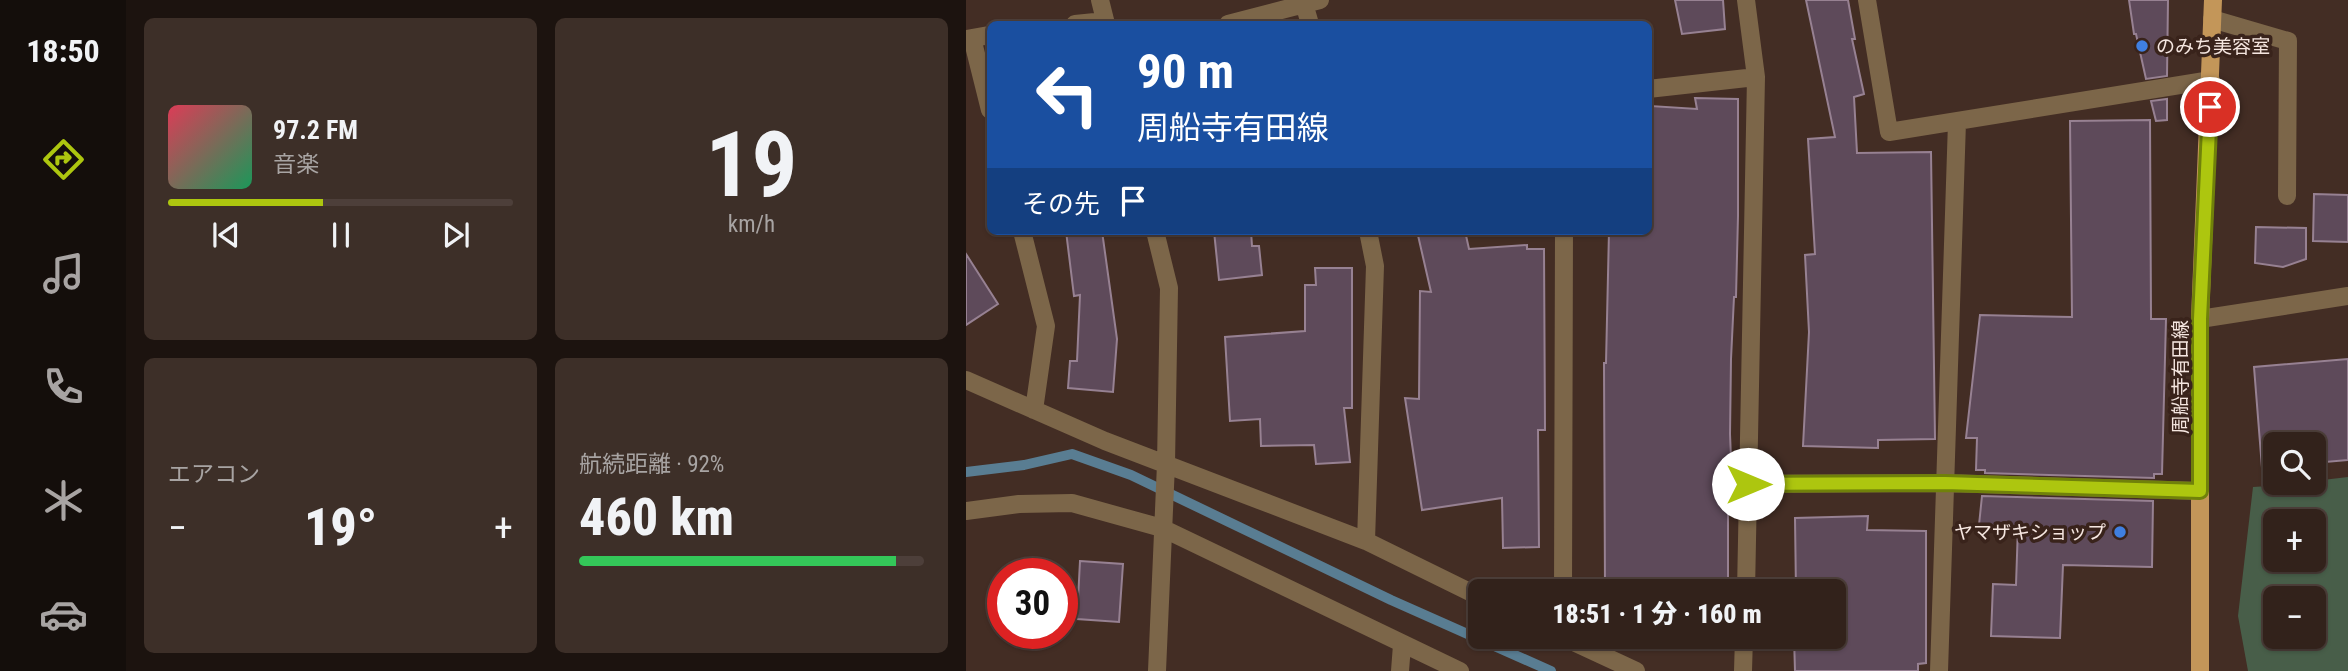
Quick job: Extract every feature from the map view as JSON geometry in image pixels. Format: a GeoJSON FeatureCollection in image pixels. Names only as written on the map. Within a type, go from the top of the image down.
{"type":"FeatureCollection","features":[{"type":"Feature","properties":{"kind":"main road","name":"周船寺有田線"},"geometry":{"type":"LineString","coordinates":[[2200,671],[2200,319],[2213,0]]}},
{"type":"Feature","properties":{"kind":"street"},"geometry":{"type":"LineString","coordinates":[[1100,0],[1105,21]]}},
{"type":"Feature","properties":{"kind":"street"},"geometry":{"type":"LineString","coordinates":[[1746,0],[1756,77],[1746,579]]}},
{"type":"Feature","properties":{"kind":"street"},"geometry":{"type":"LineString","coordinates":[[1867,0],[1889,132],[2211,80]]}},
{"type":"Feature","properties":{"kind":"street"},"geometry":{"type":"LineString","coordinates":[[1239,21],[1309,2],[1310,21]]}},
{"type":"Feature","properties":{"kind":"street"},"geometry":{"type":"LineString","coordinates":[[2212,19],[2288,41],[2287,196]]}},
{"type":"Feature","properties":{"kind":"street"},"geometry":{"type":"LineString","coordinates":[[987,36],[969,38],[987,100]]}},
{"type":"Feature","properties":{"kind":"street"},"geometry":{"type":"LineString","coordinates":[[1652,89],[1756,77]]}},
{"type":"Feature","properties":{"kind":"street"},"geometry":{"type":"LineString","coordinates":[[1939,671],[1957,122]]}},
{"type":"Feature","properties":{"kind":"street"},"geometry":{"type":"LineString","coordinates":[[1023,235],[1046,326],[1034,410]]}},
{"type":"Feature","properties":{"kind":"street"},"geometry":{"type":"LineString","coordinates":[[1157,235],[1169,288],[1166,464],[1157,671]]}},
{"type":"Feature","properties":{"kind":"street"},"geometry":{"type":"LineString","coordinates":[[1366,541],[1375,266],[1369,235]]}},
{"type":"Feature","properties":{"kind":"street"},"geometry":{"type":"LineString","coordinates":[[1563,579],[1564,235]]}},
{"type":"Feature","properties":{"kind":"street"},"geometry":{"type":"LineString","coordinates":[[2200,319],[2348,296]]}},
{"type":"Feature","properties":{"kind":"street"},"geometry":{"type":"LineString","coordinates":[[966,380],[1105,441],[1366,541],[1468,591]]}},
{"type":"Feature","properties":{"kind":"street"},"geometry":{"type":"LineString","coordinates":[[1748,484],[1945,483],[2200,491]]}},
{"type":"Feature","properties":{"kind":"street"},"geometry":{"type":"LineString","coordinates":[[966,512],[1019,504],[1072,503],[1162,528],[1460,671]]}},
{"type":"Feature","properties":{"kind":"street"},"geometry":{"type":"LineString","coordinates":[[1400,671],[1402,645]]}},
{"type":"Feature","properties":{"kind":"street"},"geometry":{"type":"LineString","coordinates":[[1589,649],[1636,671]]}},
{"type":"Feature","properties":{"kind":"street"},"geometry":{"type":"LineString","coordinates":[[1744,649],[1744,671]]}},
{"type":"Feature","properties":{"kind":"green space"},"geometry":{"type":"Polygon","coordinates":[[[2348,477],[2348,671],[2248,671],[2238,616],[2253,487],[2263,486],[2263,495],[2326,495],[2326,480],[2348,477]]]}},
{"type":"Feature","properties":{"kind":"building"},"geometry":{"type":"Polygon","coordinates":[[[1675,0],[1723,0],[1725,29],[1682,34],[1675,0]]]}},
{"type":"Feature","properties":{"kind":"building"},"geometry":{"type":"Polygon","coordinates":[[[1806,0],[1848,0],[1855,39],[1852,39],[1864,94],[1854,97],[1857,153],[1931,152],[1935,439],[1878,440],[1878,448],[1803,446],[1809,332],[1805,255],[1815,254],[1808,139],[1835,137],[1806,0]]]}},
{"type":"Feature","properties":{"kind":"building"},"geometry":{"type":"Polygon","coordinates":[[[2129,0],[2168,0],[2167,76],[2146,79],[2134,34],[2129,0]]]}},
{"type":"Feature","properties":{"kind":"building"},"geometry":{"type":"Polygon","coordinates":[[[1695,98],[1738,99],[1738,216],[1731,359],[1732,482],[1728,482],[1728,579],[1605,579],[1604,363],[1609,235],[1652,235],[1652,106],[1697,109],[1695,98]]]}},
{"type":"Feature","properties":{"kind":"building"},"geometry":{"type":"Polygon","coordinates":[[[2167,99],[2167,120],[2156,121],[2151,101],[2167,99]]]}},
{"type":"Feature","properties":{"kind":"building"},"geometry":{"type":"Polygon","coordinates":[[[2150,120],[2151,319],[2166,319],[2162,474],[2154,474],[2154,478],[1985,473],[1985,470],[1976,470],[1977,438],[1966,438],[1980,315],[2072,317],[2070,121],[2150,120]]]}},
{"type":"Feature","properties":{"kind":"building"},"geometry":{"type":"Polygon","coordinates":[[[2314,194],[2348,195],[2348,242],[2313,241],[2314,194]]]}},
{"type":"Feature","properties":{"kind":"building"},"geometry":{"type":"Polygon","coordinates":[[[2256,227],[2306,228],[2306,259],[2283,267],[2255,263],[2256,227]]]}},
{"type":"Feature","properties":{"kind":"building"},"geometry":{"type":"Polygon","coordinates":[[[1066,235],[1103,235],[1117,339],[1113,392],[1068,388],[1070,361],[1077,361],[1080,295],[1074,296],[1066,235]]]}},
{"type":"Feature","properties":{"kind":"building"},"geometry":{"type":"Polygon","coordinates":[[[1214,235],[1251,235],[1252,246],[1259,246],[1262,275],[1219,280],[1214,235]]]}},
{"type":"Feature","properties":{"kind":"building"},"geometry":{"type":"Polygon","coordinates":[[[1418,235],[1466,235],[1469,249],[1527,245],[1527,249],[1544,249],[1545,430],[1538,430],[1539,547],[1503,548],[1502,498],[1422,510],[1405,398],[1419,399],[1420,291],[1431,292],[1418,235]]]}},
{"type":"Feature","properties":{"kind":"building"},"geometry":{"type":"Polygon","coordinates":[[[966,254],[998,304],[966,325],[966,254]]]}},
{"type":"Feature","properties":{"kind":"building"},"geometry":{"type":"Polygon","coordinates":[[[1315,268],[1352,268],[1352,408],[1344,408],[1350,462],[1316,464],[1314,445],[1261,446],[1260,419],[1230,421],[1225,337],[1305,331],[1305,285],[1316,285],[1315,268]]]}},
{"type":"Feature","properties":{"kind":"building"},"geometry":{"type":"Polygon","coordinates":[[[2348,359],[2348,460],[2326,462],[2326,432],[2263,432],[2262,468],[2254,367],[2348,359]]]}},
{"type":"Feature","properties":{"kind":"building"},"geometry":{"type":"Polygon","coordinates":[[[1982,496],[2153,501],[2152,567],[2063,565],[2060,638],[1991,636],[1993,584],[2016,585],[2018,526],[1979,525],[1982,496]]]}},
{"type":"Feature","properties":{"kind":"building"},"geometry":{"type":"Polygon","coordinates":[[[1868,516],[1867,530],[1926,531],[1926,663],[1918,664],[1918,671],[1795,671],[1794,649],[1846,649],[1846,579],[1796,579],[1795,518],[1868,516]]]}},
{"type":"Feature","properties":{"kind":"building"},"geometry":{"type":"Polygon","coordinates":[[[1080,561],[1123,564],[1119,622],[1078,619],[1080,561]]]}},
{"type":"Feature","properties":{"kind":"waterway"},"geometry":{"type":"LineString","coordinates":[[966,472],[1024,465],[1072,454],[1131,475],[1391,600],[1551,671]]}},
{"type":"Feature","properties":{"kind":"place","name":"のみち美容室"},"geometry":{"type":"Point","coordinates":[2142,46]}},
{"type":"Feature","properties":{"kind":"place","name":"ヤマザキショップ"},"geometry":{"type":"Point","coordinates":[2120,532]}},
{"type":"Feature","properties":{"kind":"route"},"geometry":{"type":"LineString","coordinates":[[1748,484],[1945,483],[2200,491],[2200,319],[2210,107]]}}]}
